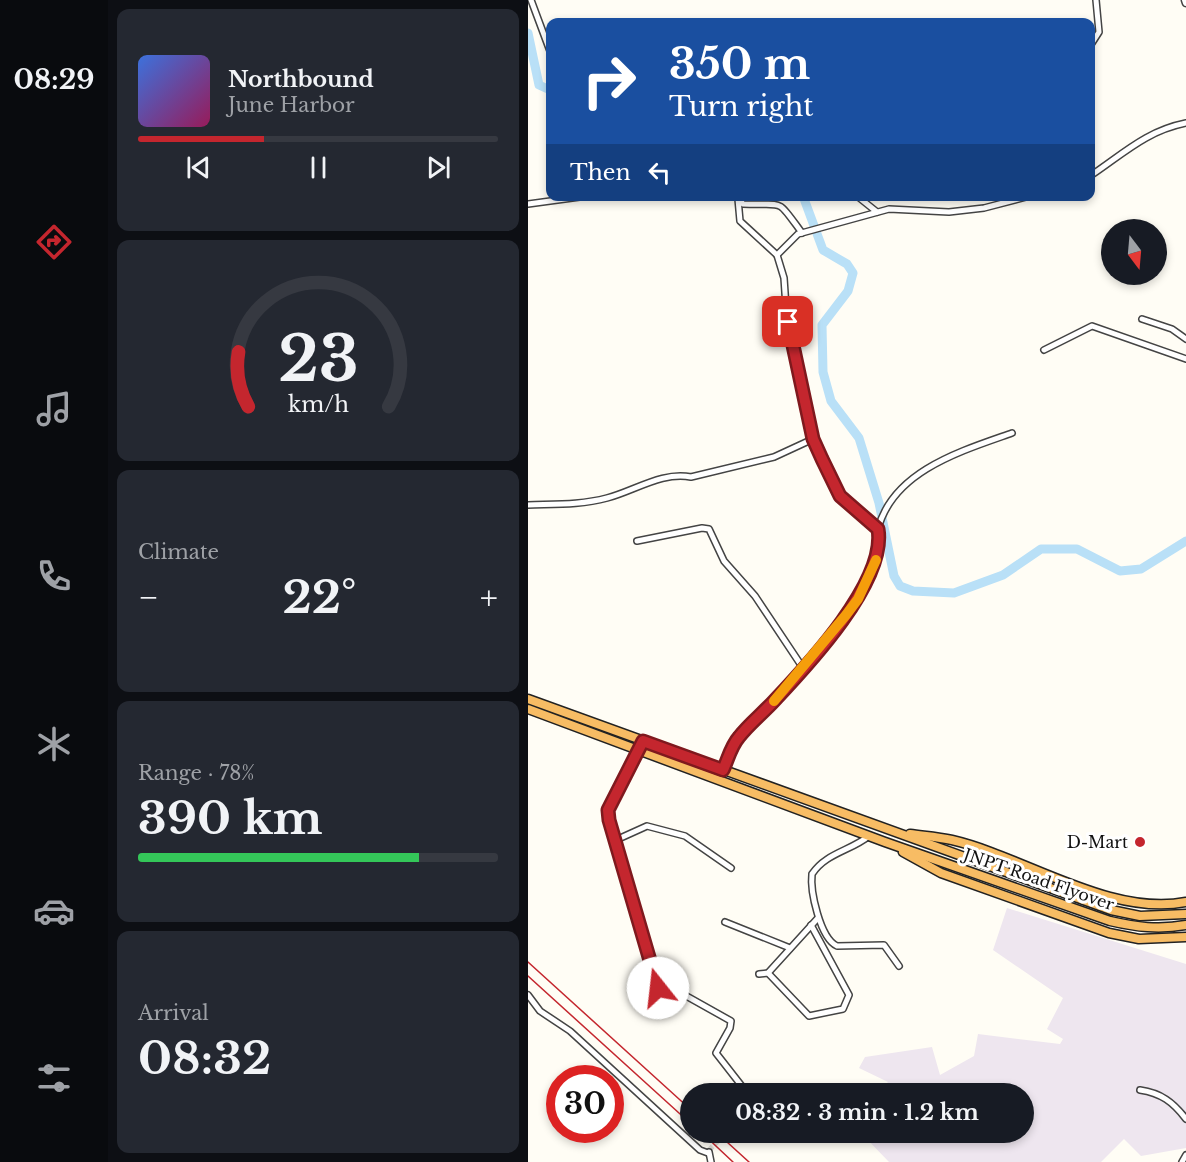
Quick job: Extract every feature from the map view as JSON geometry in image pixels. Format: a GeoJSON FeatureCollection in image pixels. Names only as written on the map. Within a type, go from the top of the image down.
{"type":"FeatureCollection","features":[{"type":"Feature","properties":{"kind":"highway"},"geometry":{"type":"LineString","coordinates":[[528,699],[889,830],[952,840],[1112,898],[1141,905],[1186,904]]}},
{"type":"Feature","properties":{"kind":"highway"},"geometry":{"type":"LineString","coordinates":[[528,710],[885,842],[940,873],[1079,922],[1139,939],[1169,940],[1186,937]]}},
{"type":"Feature","properties":{"kind":"highway","name":"JNPT Road Flyover"},"geometry":{"type":"LineString","coordinates":[[889,830],[1111,910],[1140,916],[1186,914]]}},
{"type":"Feature","properties":{"kind":"highway","name":"JNPT Road Flyover"},"geometry":{"type":"LineString","coordinates":[[885,842],[1110,921],[1140,928],[1168,928],[1186,925]]}},
{"type":"Feature","properties":{"kind":"highway"},"geometry":{"type":"LineString","coordinates":[[1169,940],[1186,945]]}},
{"type":"Feature","properties":{"kind":"street"},"geometry":{"type":"LineString","coordinates":[[531,0],[546,40]]}},
{"type":"Feature","properties":{"kind":"street"},"geometry":{"type":"LineString","coordinates":[[1095,38],[1099,32],[1096,0]]}},
{"type":"Feature","properties":{"kind":"street"},"geometry":{"type":"LineString","coordinates":[[1095,172],[1120,153],[1162,129],[1186,123]]}},
{"type":"Feature","properties":{"kind":"street"},"geometry":{"type":"LineString","coordinates":[[528,204],[550,201]]}},
{"type":"Feature","properties":{"kind":"street"},"geometry":{"type":"LineString","coordinates":[[737,201],[737,215],[740,221],[777,255],[784,278],[788,322],[813,439],[840,496],[878,527]]}},
{"type":"Feature","properties":{"kind":"street"},"geometry":{"type":"LineString","coordinates":[[741,201],[745,204],[777,203],[786,209],[804,232]]}},
{"type":"Feature","properties":{"kind":"street"},"geometry":{"type":"LineString","coordinates":[[863,201],[877,212]]}},
{"type":"Feature","properties":{"kind":"street"},"geometry":{"type":"LineString","coordinates":[[777,255],[793,237],[804,232],[824,229],[877,212],[898,208],[949,212],[984,208],[1011,201]]}},
{"type":"Feature","properties":{"kind":"street"},"geometry":{"type":"LineString","coordinates":[[1142,319],[1172,328],[1186,339]]}},
{"type":"Feature","properties":{"kind":"street"},"geometry":{"type":"LineString","coordinates":[[1044,350],[1092,326],[1186,359]]}},
{"type":"Feature","properties":{"kind":"street"},"geometry":{"type":"LineString","coordinates":[[723,770],[738,737],[803,668],[858,599],[877,558],[878,527],[889,500],[924,470],[1012,433]]}},
{"type":"Feature","properties":{"kind":"street"},"geometry":{"type":"LineString","coordinates":[[528,505],[575,503],[607,498],[678,474],[691,477],[774,457],[813,439]]}},
{"type":"Feature","properties":{"kind":"street"},"geometry":{"type":"LineString","coordinates":[[637,541],[702,528],[709,529],[723,561],[755,596],[803,668]]}},
{"type":"Feature","properties":{"kind":"street"},"geometry":{"type":"LineString","coordinates":[[643,741],[640,751],[608,810],[658,988],[662,991],[681,993],[731,1021],[730,1028],[716,1053],[742,1083]]}},
{"type":"Feature","properties":{"kind":"street"},"geometry":{"type":"LineString","coordinates":[[616,840],[647,826],[685,836],[731,868]]}},
{"type":"Feature","properties":{"kind":"street"},"geometry":{"type":"LineString","coordinates":[[869,836],[855,846],[828,856],[812,874],[818,918],[823,933],[831,943],[884,945],[899,966]]}},
{"type":"Feature","properties":{"kind":"street"},"geometry":{"type":"LineString","coordinates":[[759,974],[768,973],[818,918]]}},
{"type":"Feature","properties":{"kind":"street"},"geometry":{"type":"LineString","coordinates":[[725,922],[790,948]]}},
{"type":"Feature","properties":{"kind":"street"},"geometry":{"type":"LineString","coordinates":[[768,973],[809,1016],[843,1009],[849,995],[811,926]]}},
{"type":"Feature","properties":{"kind":"street"},"geometry":{"type":"LineString","coordinates":[[528,995],[540,1011],[570,1031],[700,1150],[709,1151],[711,1162]]}},
{"type":"Feature","properties":{"kind":"street"},"geometry":{"type":"LineString","coordinates":[[1140,1090],[1161,1094],[1177,1107],[1186,1119]]}},
{"type":"Feature","properties":{"kind":"street"},"geometry":{"type":"LineString","coordinates":[[1182,1162],[1186,1155]]}},
{"type":"Feature","properties":{"kind":"shaded area"},"geometry":{"type":"Polygon","coordinates":[[[1007,908],[1186,964],[1186,1148],[1141,1156],[1124,1139],[1101,1162],[889,1162],[871,1143],[1034,1143],[1034,1083],[887,1083],[859,1068],[865,1057],[932,1047],[940,1075],[974,1056],[978,1034],[1060,1044],[1063,1039],[1047,1029],[1063,998],[993,950],[1007,908]]]}},
{"type":"Feature","properties":{"kind":"waterway"},"geometry":{"type":"LineString","coordinates":[[528,33],[539,85],[546,88]]}},
{"type":"Feature","properties":{"kind":"waterway"},"geometry":{"type":"LineString","coordinates":[[805,201],[823,250],[847,264],[853,273],[848,291],[822,325],[823,372],[831,401],[859,438],[879,503],[894,576],[900,586],[913,591],[954,593],[1003,575],[1041,549],[1077,549],[1120,571],[1141,569],[1186,541]]}},
{"type":"Feature","properties":{"kind":"tunnel"},"geometry":{"type":"LineString","coordinates":[[709,1150],[716,1143]]}},
{"type":"Feature","properties":{"kind":"railway"},"geometry":{"type":"LineString","coordinates":[[528,962],[680,1100]]}},
{"type":"Feature","properties":{"kind":"railway"},"geometry":{"type":"LineString","coordinates":[[528,976],[680,1114]]}},
{"type":"Feature","properties":{"kind":"railway"},"geometry":{"type":"LineString","coordinates":[[713,1143],[733,1162]]}},
{"type":"Feature","properties":{"kind":"railway"},"geometry":{"type":"LineString","coordinates":[[728,1143],[749,1162]]}},
{"type":"Feature","properties":{"kind":"slow traffic"},"geometry":{"type":"LineString","coordinates":[[774,701],[858,599],[876,560]]}},
{"type":"Feature","properties":{"kind":"place","name":"D-Mart"},"geometry":{"type":"Point","coordinates":[1140,842]}},
{"type":"Feature","properties":{"kind":"route"},"geometry":{"type":"LineString","coordinates":[[658,988],[608,814],[643,741],[723,770],[738,737],[775,700],[858,599],[877,558],[878,529],[840,496],[813,439],[788,322]]}}]}
